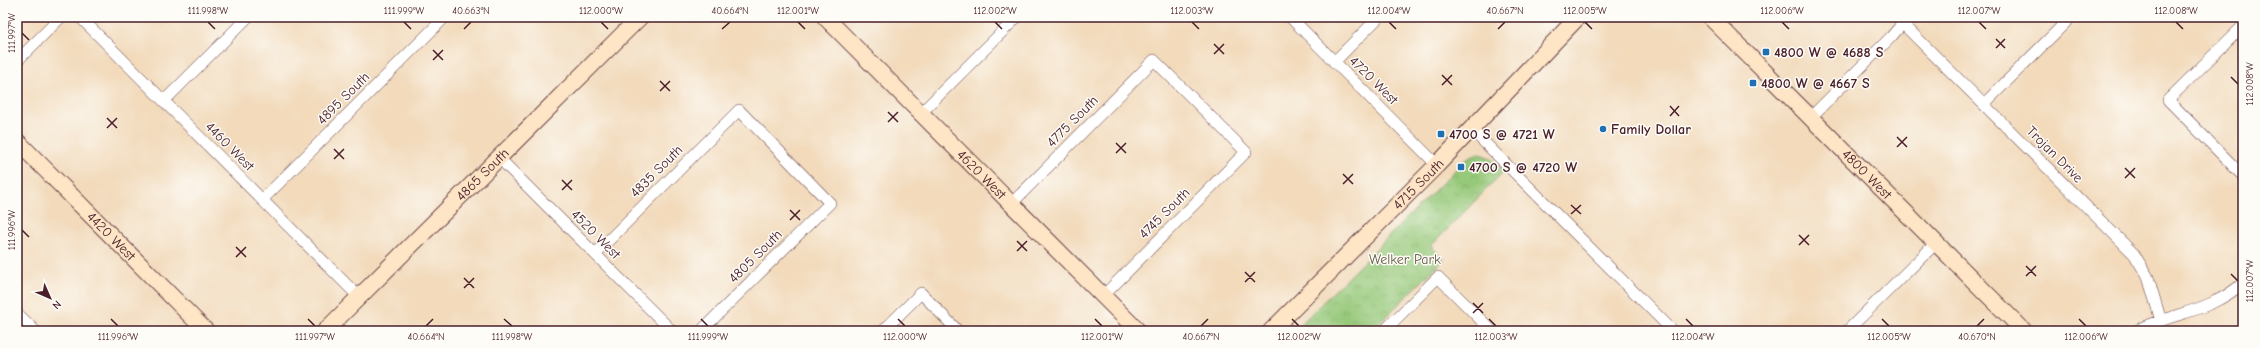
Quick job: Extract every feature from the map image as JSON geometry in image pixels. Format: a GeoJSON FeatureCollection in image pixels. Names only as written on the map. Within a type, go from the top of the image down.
{"type":"FeatureCollection","features":[{"type":"Feature","properties":{"kind":"street"},"geometry":{"type":"LineString","coordinates":[[17,61],[61,17]]}},
{"type":"Feature","properties":{"kind":"street","name":"4460 West"},"geometry":{"type":"LineString","coordinates":[[80,17],[359,297]]}},
{"type":"Feature","properties":{"kind":"street"},"geometry":{"type":"LineString","coordinates":[[164,101],[248,17]]}},
{"type":"Feature","properties":{"kind":"street","name":"4895 South"},"geometry":{"type":"LineString","coordinates":[[262,200],[445,17]]}},
{"type":"Feature","properties":{"kind":"street","name":"4865 South"},"geometry":{"type":"LineString","coordinates":[[325,331],[640,17]]}},
{"type":"Feature","properties":{"kind":"street"},"geometry":{"type":"LineString","coordinates":[[921,113],[1017,17]]}},
{"type":"Feature","properties":{"kind":"street","name":"4720 West"},"geometry":{"type":"LineString","coordinates":[[1290,17],[1437,164]]}},
{"type":"Feature","properties":{"kind":"street"},"geometry":{"type":"LineString","coordinates":[[1334,62],[1379,17]]}},
{"type":"Feature","properties":{"kind":"street","name":"4715 South"},"geometry":{"type":"LineString","coordinates":[[1271,331],[1437,164],[1578,17]]}},
{"type":"Feature","properties":{"kind":"street","name":"4800 West"},"geometry":{"type":"LineString","coordinates":[[1710,17],[2024,331]]}},
{"type":"Feature","properties":{"kind":"street"},"geometry":{"type":"LineString","coordinates":[[1984,104],[2071,17]]}},
{"type":"Feature","properties":{"kind":"street","name":"4620 West"},"geometry":{"type":"LineString","coordinates":[[828,18],[1138,331]]}},
{"type":"Feature","properties":{"kind":"street"},"geometry":{"type":"LineString","coordinates":[[1811,117],[1906,20]]}},
{"type":"Feature","properties":{"kind":"street","name":"Trojan Drive"},"geometry":{"type":"LineString","coordinates":[[1906,20],[1984,104],[2138,260],[2148,277],[2161,321]]}},
{"type":"Feature","properties":{"kind":"street"},"geometry":{"type":"LineString","coordinates":[[2243,26],[2168,100],[2243,176]]}},
{"type":"Feature","properties":{"kind":"street","name":"4745 South"},"geometry":{"type":"LineString","coordinates":[[1103,296],[1246,152],[1154,60]]}},
{"type":"Feature","properties":{"kind":"street","name":"4775 South"},"geometry":{"type":"LineString","coordinates":[[1012,204],[1154,60]]}},
{"type":"Feature","properties":{"kind":"street","name":"4805 South"},"geometry":{"type":"LineString","coordinates":[[700,331],[830,202],[739,110]]}},
{"type":"Feature","properties":{"kind":"street","name":"4835 South"},"geometry":{"type":"LineString","coordinates":[[594,254],[739,110]]}},
{"type":"Feature","properties":{"kind":"street"},"geometry":{"type":"LineString","coordinates":[[1471,129],[1673,331]]}},
{"type":"Feature","properties":{"kind":"street","name":"4420 West"},"geometry":{"type":"LineString","coordinates":[[17,141],[206,331]]}},
{"type":"Feature","properties":{"kind":"street","name":"4520 West"},"geometry":{"type":"LineString","coordinates":[[498,157],[672,331]]}},
{"type":"Feature","properties":{"kind":"street"},"geometry":{"type":"LineString","coordinates":[[1847,331],[1936,243]]}},
{"type":"Feature","properties":{"kind":"street"},"geometry":{"type":"LineString","coordinates":[[1384,331],[1438,277],[1492,331]]}},
{"type":"Feature","properties":{"kind":"street"},"geometry":{"type":"LineString","coordinates":[[2136,331],[2161,321],[2206,307],[2220,300],[2243,283]]}},
{"type":"Feature","properties":{"kind":"street"},"geometry":{"type":"LineString","coordinates":[[883,331],[921,293],[958,331]]}},
{"type":"Feature","properties":{"kind":"street"},"geometry":{"type":"LineString","coordinates":[[17,313],[35,331]]}},
{"type":"Feature","properties":{"kind":"green space","name":"Welker Park"},"geometry":{"type":"Polygon","coordinates":[[[1477,153],[1491,158],[1504,171],[1431,246],[1444,260],[1371,331],[1294,331],[1466,159],[1477,153]]]}},
{"type":"Feature","properties":{"kind":"place","name":"4800 W @ 4688 S"},"geometry":{"type":"Point","coordinates":[1766,52]}},
{"type":"Feature","properties":{"kind":"place","name":"4800 W @ 4667 S"},"geometry":{"type":"Point","coordinates":[1753,83]}},
{"type":"Feature","properties":{"kind":"place","name":"Family Dollar"},"geometry":{"type":"Point","coordinates":[1603,129]}},
{"type":"Feature","properties":{"kind":"place","name":"4700 S @ 4721 W"},"geometry":{"type":"Point","coordinates":[1441,134]}},
{"type":"Feature","properties":{"kind":"place","name":"4700 S @ 4720 W"},"geometry":{"type":"Point","coordinates":[1461,167]}}]}
